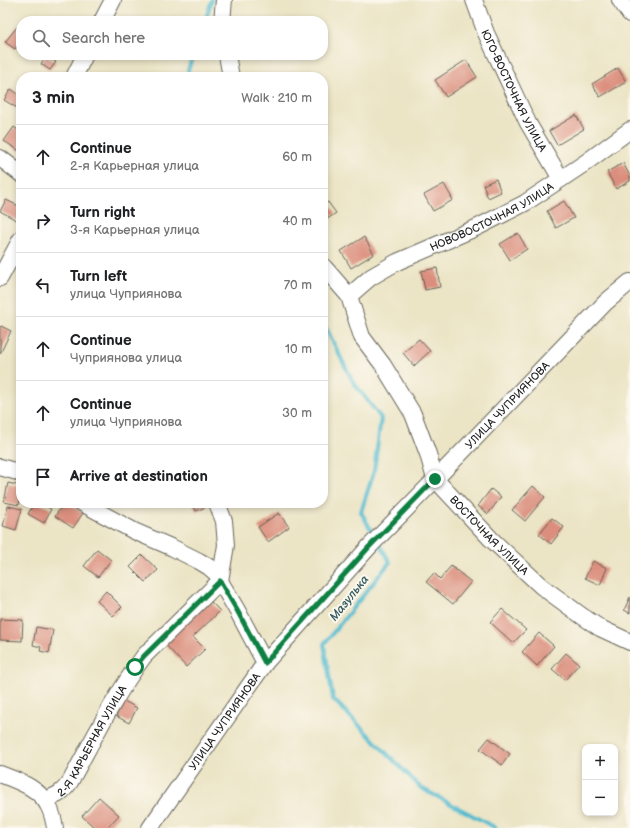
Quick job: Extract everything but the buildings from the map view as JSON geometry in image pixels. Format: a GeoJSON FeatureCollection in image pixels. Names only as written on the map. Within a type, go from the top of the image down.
{"type":"FeatureCollection","features":[{"type":"Feature","properties":{"kind":"street"},"geometry":{"type":"LineString","coordinates":[[105,16],[113,0]]}},
{"type":"Feature","properties":{"kind":"street"},"geometry":{"type":"LineString","coordinates":[[222,16],[224,0]]}},
{"type":"Feature","properties":{"kind":"street","name":"ЮГО-ВОСТОЧНАЯ УЛИЦА"},"geometry":{"type":"LineString","coordinates":[[474,0],[486,33],[528,123],[561,179]]}},
{"type":"Feature","properties":{"kind":"street"},"geometry":{"type":"LineString","coordinates":[[620,0],[630,14]]}},
{"type":"Feature","properties":{"kind":"street"},"geometry":{"type":"LineString","coordinates":[[76,72],[82,60]]}},
{"type":"Feature","properties":{"kind":"street"},"geometry":{"type":"LineString","coordinates":[[228,60],[230,72]]}},
{"type":"Feature","properties":{"kind":"street","name":"НОВОВОСТОЧНАЯ УЛИЦА"},"geometry":{"type":"LineString","coordinates":[[349,296],[371,277],[397,262],[478,228],[526,202],[585,163],[630,130]]}},
{"type":"Feature","properties":{"kind":"street"},"geometry":{"type":"LineString","coordinates":[[0,158],[16,170]]}},
{"type":"Feature","properties":{"kind":"street"},"geometry":{"type":"LineString","coordinates":[[0,278],[16,249]]}},
{"type":"Feature","properties":{"kind":"street","name":"ВОСТОЧНАЯ УЛИЦА"},"geometry":{"type":"LineString","coordinates":[[328,272],[349,296],[362,337],[383,365],[413,414],[428,454],[435,479],[491,539],[541,586],[600,628],[630,642]]}},
{"type":"Feature","properties":{"kind":"street","name":"УЛИЦА ЧУПРИЯНОВА"},"geometry":{"type":"LineString","coordinates":[[150,828],[265,663],[385,529],[462,452],[606,302],[630,282]]}},
{"type":"Feature","properties":{"kind":"street"},"geometry":{"type":"LineString","coordinates":[[0,467],[16,472]]}},
{"type":"Feature","properties":{"kind":"street"},"geometry":{"type":"LineString","coordinates":[[91,508],[134,531],[199,561],[217,574],[265,663]]}},
{"type":"Feature","properties":{"kind":"street"},"geometry":{"type":"LineString","coordinates":[[219,508],[224,521],[226,544],[220,581]]}},
{"type":"Feature","properties":{"kind":"street","name":"2-Я КАРЬЕРНАЯ УЛИЦА"},"geometry":{"type":"LineString","coordinates":[[45,800],[58,795],[70,782],[135,667],[144,656],[220,581]]}},
{"type":"Feature","properties":{"kind":"street"},"geometry":{"type":"LineString","coordinates":[[0,774],[27,785],[36,791],[50,807],[56,828]]}},
{"type":"Feature","properties":{"kind":"waterway","name":"Мазулька"},"geometry":{"type":"LineString","coordinates":[[207,16],[212,0]]}},
{"type":"Feature","properties":{"kind":"waterway","name":"Мазулька"},"geometry":{"type":"LineString","coordinates":[[188,72],[191,60]]}},
{"type":"Feature","properties":{"kind":"waterway","name":"Мазулька"},"geometry":{"type":"LineString","coordinates":[[328,332],[353,382],[381,418],[374,471],[361,512],[374,535]]}},
{"type":"Feature","properties":{"kind":"waterway","name":"Мазулька"},"geometry":{"type":"LineString","coordinates":[[379,543],[390,562],[324,644],[333,699],[421,788],[496,828]]}},
{"type":"Feature","properties":{"kind":"route"},"geometry":{"type":"LineString","coordinates":[[135,667],[144,656],[220,581],[265,663],[385,529],[435,479]]}}]}
